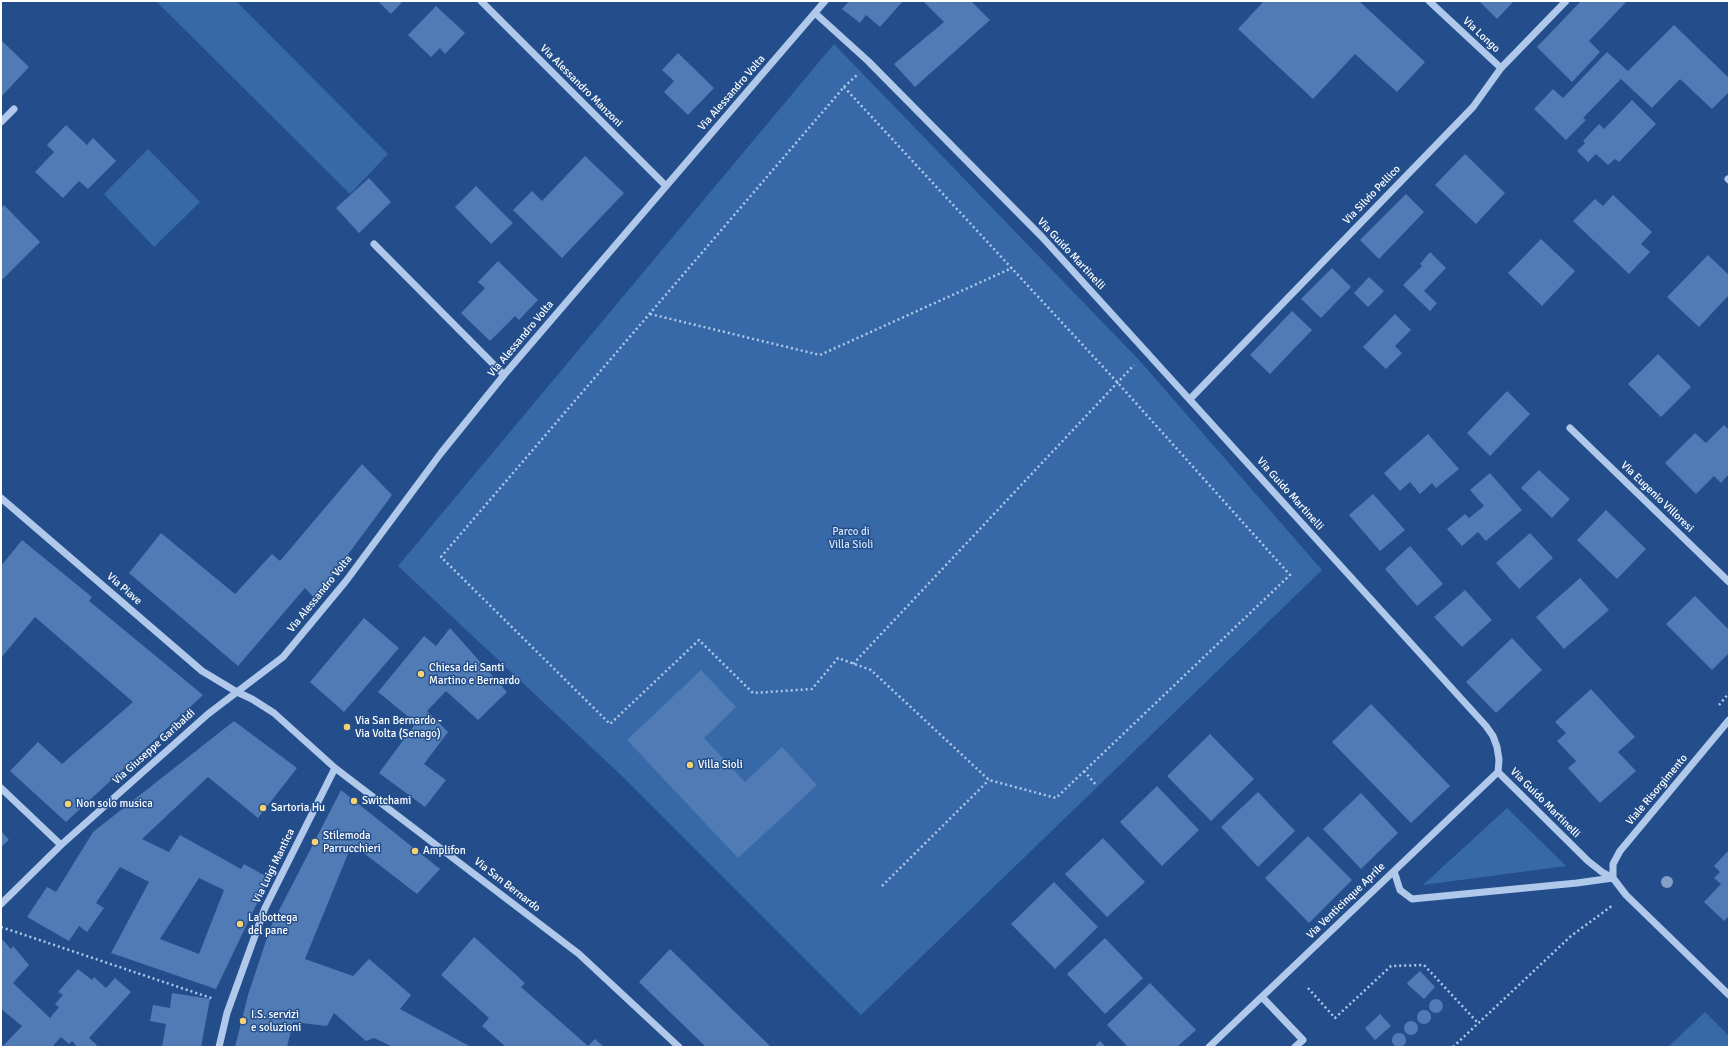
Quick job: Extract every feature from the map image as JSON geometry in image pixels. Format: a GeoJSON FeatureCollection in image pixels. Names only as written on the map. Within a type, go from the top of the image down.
{"type":"FeatureCollection","features":[{"type":"Feature","properties":{"kind":"street","name":"Via Alessandro Manzoni"},"geometry":{"type":"LineString","coordinates":[[481,1],[666,186]]}},
{"type":"Feature","properties":{"kind":"street","name":"Via Alessandro Volta"},"geometry":{"type":"LineString","coordinates":[[237,692],[283,657],[308,628],[346,581],[441,453],[504,375],[826,1]]}},
{"type":"Feature","properties":{"kind":"street","name":"Via Longo"},"geometry":{"type":"LineString","coordinates":[[1429,1],[1501,68]]}},
{"type":"Feature","properties":{"kind":"street","name":"Via Silvio Pellico"},"geometry":{"type":"LineString","coordinates":[[1190,399],[1472,107],[1501,68],[1566,1]]}},
{"type":"Feature","properties":{"kind":"street","name":"Via Guido Martinelli"},"geometry":{"type":"LineString","coordinates":[[816,13],[868,61],[1042,238],[1486,726],[1493,736],[1497,747],[1499,760],[1498,772],[1591,864],[1613,878],[1626,895],[1729,995]]}},
{"type":"Feature","properties":{"kind":"street"},"geometry":{"type":"LineString","coordinates":[[1,122],[14,109]]}},
{"type":"Feature","properties":{"kind":"street"},"geometry":{"type":"LineString","coordinates":[[374,244],[504,375]]}},
{"type":"Feature","properties":{"kind":"street","name":"Via Eugenio Villoresi"},"geometry":{"type":"LineString","coordinates":[[1570,428],[1729,582]]}},
{"type":"Feature","properties":{"kind":"street","name":"Via Piave"},"geometry":{"type":"LineString","coordinates":[[1,498],[202,671],[237,692]]}},
{"type":"Feature","properties":{"kind":"street","name":"Via San Bernardo"},"geometry":{"type":"LineString","coordinates":[[237,692],[252,699],[274,714],[335,768],[579,954],[679,1047]]}},
{"type":"Feature","properties":{"kind":"street","name":"Via Giuseppe Garibaldi"},"geometry":{"type":"LineString","coordinates":[[1,904],[61,845],[208,714],[237,692]]}},
{"type":"Feature","properties":{"kind":"street","name":"Viale Risorgimento"},"geometry":{"type":"LineString","coordinates":[[1613,878],[1612,870],[1616,857],[1729,720]]}},
{"type":"Feature","properties":{"kind":"street","name":"Via Luigi Mantica"},"geometry":{"type":"LineString","coordinates":[[219,1047],[230,1004],[265,908],[335,768]]}},
{"type":"Feature","properties":{"kind":"street","name":"Via Venticinque Aprile"},"geometry":{"type":"LineString","coordinates":[[1209,1047],[1498,772]]}},
{"type":"Feature","properties":{"kind":"street"},"geometry":{"type":"LineString","coordinates":[[1,788],[61,845]]}},
{"type":"Feature","properties":{"kind":"street"},"geometry":{"type":"LineString","coordinates":[[1394,871],[1400,890],[1412,899],[1577,883],[1613,878]]}},
{"type":"Feature","properties":{"kind":"street"},"geometry":{"type":"LineString","coordinates":[[1262,997],[1303,1040],[1295,1047]]}},
{"type":"Feature","properties":{"kind":"path"},"geometry":{"type":"LineString","coordinates":[[844,87],[1012,268],[1117,382],[1290,575],[1056,798],[989,780],[871,670],[838,658],[812,689],[753,693],[699,640],[610,724],[441,557],[844,87]]}},
{"type":"Feature","properties":{"kind":"path"},"geometry":{"type":"LineString","coordinates":[[650,314],[820,355],[1012,268]]}},
{"type":"Feature","properties":{"kind":"path"},"geometry":{"type":"LineString","coordinates":[[853,664],[1117,382],[1147,352]]}},
{"type":"Feature","properties":{"kind":"path"},"geometry":{"type":"LineString","coordinates":[[1084,771],[1097,786]]}},
{"type":"Feature","properties":{"kind":"path"},"geometry":{"type":"LineString","coordinates":[[882,886],[989,780]]}},
{"type":"Feature","properties":{"kind":"path"},"geometry":{"type":"LineString","coordinates":[[1453,1047],[1571,936],[1626,895]]}},
{"type":"Feature","properties":{"kind":"path"},"geometry":{"type":"LineString","coordinates":[[1,926],[230,1004]]}},
{"type":"Feature","properties":{"kind":"path"},"geometry":{"type":"LineString","coordinates":[[1308,988],[1335,1018],[1391,966],[1424,965],[1478,1023]]}},
{"type":"Feature","properties":{"kind":"green space"},"geometry":{"type":"Polygon","coordinates":[[[156,1],[236,1],[388,154],[350,194],[156,1]]]}},
{"type":"Feature","properties":{"kind":"green space","name":"Parco di Villa Sioli"},"geometry":{"type":"Polygon","coordinates":[[[834,44],[1139,360],[1322,570],[861,1015],[623,777],[398,566],[834,44]]]}},
{"type":"Feature","properties":{"kind":"green space"},"geometry":{"type":"Polygon","coordinates":[[[148,149],[200,202],[154,247],[104,194],[148,149]]]}},
{"type":"Feature","properties":{"kind":"green space"},"geometry":{"type":"Polygon","coordinates":[[[1507,808],[1566,866],[1423,885],[1507,808]]]}},
{"type":"Feature","properties":{"kind":"green space"},"geometry":{"type":"Polygon","coordinates":[[[1705,1012],[1729,1036],[1729,1047],[1668,1047],[1705,1012]]]}},
{"type":"Feature","properties":{"kind":"building"},"geometry":{"type":"Polygon","coordinates":[[[378,1],[403,1],[391,14],[378,1]]]}},
{"type":"Feature","properties":{"kind":"building"},"geometry":{"type":"Polygon","coordinates":[[[849,1],[903,1],[880,27],[866,15],[860,23],[842,9],[849,1]]]}},
{"type":"Feature","properties":{"kind":"building"},"geometry":{"type":"Polygon","coordinates":[[[923,1],[971,1],[990,20],[915,87],[894,64],[944,22],[923,1]]]}},
{"type":"Feature","properties":{"kind":"building"},"geometry":{"type":"Polygon","coordinates":[[[1264,1],[1359,1],[1425,62],[1397,92],[1355,54],[1313,99],[1238,29],[1264,1]]]}},
{"type":"Feature","properties":{"kind":"building"},"geometry":{"type":"Polygon","coordinates":[[[1479,1],[1514,1],[1497,19],[1479,1]]]}},
{"type":"Feature","properties":{"kind":"building"},"geometry":{"type":"Polygon","coordinates":[[[1581,1],[1627,1],[1589,41],[1600,52],[1572,82],[1537,47],[1581,1]]]}},
{"type":"Feature","properties":{"kind":"building"},"geometry":{"type":"Polygon","coordinates":[[[436,6],[465,33],[445,54],[440,48],[431,57],[408,35],[436,6]]]}},
{"type":"Feature","properties":{"kind":"building"},"geometry":{"type":"Polygon","coordinates":[[[1674,25],[1729,78],[1729,92],[1712,109],[1680,79],[1652,108],[1621,79],[1583,118],[1586,120],[1566,140],[1534,109],[1553,89],[1563,98],[1607,52],[1628,71],[1674,25]]]}},
{"type":"Feature","properties":{"kind":"building"},"geometry":{"type":"Polygon","coordinates":[[[1,40],[29,67],[1,97],[1,40]]]}},
{"type":"Feature","properties":{"kind":"building"},"geometry":{"type":"Polygon","coordinates":[[[678,53],[714,88],[688,115],[664,92],[674,81],[662,70],[678,53]]]}},
{"type":"Feature","properties":{"kind":"building"},"geometry":{"type":"Polygon","coordinates":[[[1632,100],[1656,124],[1619,162],[1615,159],[1608,165],[1596,154],[1588,162],[1577,151],[1585,143],[1583,141],[1599,124],[1604,129],[1632,100]]]}},
{"type":"Feature","properties":{"kind":"building"},"geometry":{"type":"Polygon","coordinates":[[[66,125],[87,145],[93,138],[116,161],[88,189],[79,181],[63,198],[35,172],[54,152],[47,145],[66,125]]]}},
{"type":"Feature","properties":{"kind":"building"},"geometry":{"type":"Polygon","coordinates":[[[1465,154],[1505,193],[1476,224],[1435,185],[1465,154]]]}},
{"type":"Feature","properties":{"kind":"building"},"geometry":{"type":"Polygon","coordinates":[[[585,156],[624,193],[562,258],[513,210],[532,191],[542,201],[585,156]]]}},
{"type":"Feature","properties":{"kind":"building"},"geometry":{"type":"Polygon","coordinates":[[[369,178],[391,202],[359,233],[336,208],[369,178]]]}},
{"type":"Feature","properties":{"kind":"building"},"geometry":{"type":"Polygon","coordinates":[[[476,186],[513,223],[491,244],[455,207],[476,186]]]}},
{"type":"Feature","properties":{"kind":"building"},"geometry":{"type":"Polygon","coordinates":[[[1406,194],[1424,212],[1379,259],[1360,240],[1406,194]]]}},
{"type":"Feature","properties":{"kind":"building"},"geometry":{"type":"Polygon","coordinates":[[[1613,195],[1652,232],[1641,244],[1650,252],[1629,274],[1573,221],[1595,199],[1603,206],[1613,195]]]}},
{"type":"Feature","properties":{"kind":"building"},"geometry":{"type":"Polygon","coordinates":[[[4,205],[40,242],[3,279],[1,278],[1,208],[4,205]]]}},
{"type":"Feature","properties":{"kind":"building"},"geometry":{"type":"Polygon","coordinates":[[[1541,239],[1575,271],[1542,306],[1508,273],[1541,239]]]}},
{"type":"Feature","properties":{"kind":"building"},"geometry":{"type":"Polygon","coordinates":[[[1430,252],[1446,268],[1424,291],[1437,303],[1430,311],[1403,285],[1422,266],[1420,264],[1430,252]]]}},
{"type":"Feature","properties":{"kind":"building"},"geometry":{"type":"Polygon","coordinates":[[[1708,255],[1729,275],[1729,295],[1699,327],[1667,297],[1708,255]]]}},
{"type":"Feature","properties":{"kind":"building"},"geometry":{"type":"Polygon","coordinates":[[[498,261],[538,300],[519,320],[515,316],[490,341],[461,313],[485,288],[478,282],[498,261]]]}},
{"type":"Feature","properties":{"kind":"building"},"geometry":{"type":"Polygon","coordinates":[[[1332,268],[1351,287],[1321,318],[1301,299],[1332,268]]]}},
{"type":"Feature","properties":{"kind":"building"},"geometry":{"type":"Polygon","coordinates":[[[1369,277],[1384,291],[1368,307],[1354,293],[1369,277]]]}},
{"type":"Feature","properties":{"kind":"building"},"geometry":{"type":"Polygon","coordinates":[[[1292,311],[1312,330],[1270,374],[1250,355],[1292,311]]]}},
{"type":"Feature","properties":{"kind":"building"},"geometry":{"type":"Polygon","coordinates":[[[1395,314],[1411,330],[1395,346],[1402,353],[1386,369],[1363,347],[1395,314]]]}},
{"type":"Feature","properties":{"kind":"building"},"geometry":{"type":"Polygon","coordinates":[[[1658,354],[1691,387],[1661,417],[1628,384],[1658,354]]]}},
{"type":"Feature","properties":{"kind":"building"},"geometry":{"type":"Polygon","coordinates":[[[1507,391],[1530,414],[1490,456],[1467,433],[1507,391]]]}},
{"type":"Feature","properties":{"kind":"building"},"geometry":{"type":"Polygon","coordinates":[[[1724,425],[1729,430],[1729,474],[1721,483],[1714,476],[1696,494],[1665,463],[1695,433],[1706,443],[1724,425]]]}},
{"type":"Feature","properties":{"kind":"building"},"geometry":{"type":"Polygon","coordinates":[[[1428,434],[1459,469],[1436,488],[1432,483],[1420,494],[1410,482],[1400,491],[1384,473],[1428,434]]]}},
{"type":"Feature","properties":{"kind":"building"},"geometry":{"type":"Polygon","coordinates":[[[362,464],[392,495],[315,599],[305,588],[238,666],[129,573],[161,533],[235,594],[272,554],[280,561],[362,464]]]}},
{"type":"Feature","properties":{"kind":"building"},"geometry":{"type":"Polygon","coordinates":[[[1539,470],[1570,499],[1552,518],[1521,488],[1539,470]]]}},
{"type":"Feature","properties":{"kind":"building"},"geometry":{"type":"Polygon","coordinates":[[[1490,473],[1522,510],[1486,541],[1478,532],[1462,546],[1447,529],[1465,514],[1469,518],[1484,506],[1470,490],[1490,473]]]}},
{"type":"Feature","properties":{"kind":"building"},"geometry":{"type":"Polygon","coordinates":[[[1373,494],[1405,530],[1380,551],[1349,515],[1373,494]]]}},
{"type":"Feature","properties":{"kind":"building"},"geometry":{"type":"Polygon","coordinates":[[[1606,510],[1646,549],[1617,579],[1577,540],[1606,510]]]}},
{"type":"Feature","properties":{"kind":"building"},"geometry":{"type":"Polygon","coordinates":[[[1530,533],[1553,558],[1519,589],[1496,563],[1530,533]]]}},
{"type":"Feature","properties":{"kind":"building"},"geometry":{"type":"Polygon","coordinates":[[[22,540],[92,597],[89,601],[203,695],[66,822],[10,771],[38,742],[62,764],[133,702],[35,617],[1,658],[1,566],[22,540]]]}},
{"type":"Feature","properties":{"kind":"building"},"geometry":{"type":"Polygon","coordinates":[[[1410,546],[1443,584],[1417,606],[1385,569],[1410,546]]]}},
{"type":"Feature","properties":{"kind":"building"},"geometry":{"type":"Polygon","coordinates":[[[1580,578],[1609,610],[1564,649],[1536,617],[1580,578]]]}},
{"type":"Feature","properties":{"kind":"building"},"geometry":{"type":"Polygon","coordinates":[[[1465,590],[1492,620],[1462,647],[1434,617],[1465,590]]]}},
{"type":"Feature","properties":{"kind":"building"},"geometry":{"type":"Polygon","coordinates":[[[1695,596],[1729,630],[1729,653],[1712,670],[1666,624],[1695,596]]]}},
{"type":"Feature","properties":{"kind":"building"},"geometry":{"type":"Polygon","coordinates":[[[364,618],[399,648],[344,712],[310,682],[364,618]]]}},
{"type":"Feature","properties":{"kind":"building"},"geometry":{"type":"Polygon","coordinates":[[[450,628],[507,692],[478,720],[446,691],[427,711],[448,732],[424,764],[446,780],[425,807],[379,773],[416,723],[378,692],[424,636],[436,646],[450,628]]]}},
{"type":"Feature","properties":{"kind":"building"},"geometry":{"type":"Polygon","coordinates":[[[1512,638],[1542,670],[1496,713],[1466,682],[1512,638]]]}},
{"type":"Feature","properties":{"kind":"building","name":"Villa Sioli"},"geometry":{"type":"Polygon","coordinates":[[[701,670],[736,707],[704,738],[745,782],[782,747],[817,785],[738,858],[627,740],[701,670]]]}},
{"type":"Feature","properties":{"kind":"building"},"geometry":{"type":"Polygon","coordinates":[[[1591,689],[1635,737],[1618,752],[1636,771],[1600,803],[1568,768],[1576,761],[1557,741],[1566,733],[1555,722],[1591,689]]]}},
{"type":"Feature","properties":{"kind":"building"},"geometry":{"type":"Polygon","coordinates":[[[1371,704],[1450,786],[1411,823],[1332,742],[1371,704]]]}},
{"type":"Feature","properties":{"kind":"building"},"geometry":{"type":"Polygon","coordinates":[[[234,721],[297,768],[258,818],[208,777],[142,839],[169,852],[180,835],[241,869],[244,864],[269,878],[216,989],[111,953],[149,882],[120,867],[96,903],[104,908],[87,932],[79,926],[69,941],[27,917],[47,887],[56,892],[93,832],[234,721]],[[199,878],[160,939],[199,954],[224,890],[199,878]]]}},
{"type":"Feature","properties":{"kind":"building"},"geometry":{"type":"Polygon","coordinates":[[[1210,734],[1254,779],[1211,821],[1167,776],[1210,734]]]}},
{"type":"Feature","properties":{"kind":"building"},"geometry":{"type":"Polygon","coordinates":[[[1157,786],[1199,830],[1162,866],[1120,822],[1157,786]]]}},
{"type":"Feature","properties":{"kind":"building"},"geometry":{"type":"Polygon","coordinates":[[[341,790],[440,869],[417,894],[352,844],[305,959],[353,976],[369,959],[411,995],[400,1009],[471,1047],[393,1047],[374,1038],[366,1041],[334,1013],[327,1026],[293,1022],[287,1047],[235,1047],[248,995],[271,926],[341,790]]]}},
{"type":"Feature","properties":{"kind":"building"},"geometry":{"type":"Polygon","coordinates":[[[1258,792],[1295,831],[1258,867],[1221,827],[1258,792]]]}},
{"type":"Feature","properties":{"kind":"building"},"geometry":{"type":"Polygon","coordinates":[[[1361,793],[1398,833],[1361,869],[1323,829],[1361,793]]]}},
{"type":"Feature","properties":{"kind":"building"},"geometry":{"type":"Polygon","coordinates":[[[1,831],[9,840],[1,847],[1,831]]]}},
{"type":"Feature","properties":{"kind":"building"},"geometry":{"type":"Polygon","coordinates":[[[1308,836],[1352,880],[1309,923],[1265,878],[1308,836]]]}},
{"type":"Feature","properties":{"kind":"building"},"geometry":{"type":"Polygon","coordinates":[[[1103,838],[1145,882],[1107,917],[1065,874],[1103,838]]]}},
{"type":"Feature","properties":{"kind":"building"},"geometry":{"type":"Polygon","coordinates":[[[1729,850],[1729,916],[1724,921],[1704,902],[1721,884],[1714,878],[1720,872],[1714,866],[1729,850]]]}},
{"type":"Feature","properties":{"kind":"building"},"geometry":{"type":"Polygon","coordinates":[[[1054,882],[1098,927],[1055,969],[1011,924],[1054,882]]]}},
{"type":"Feature","properties":{"kind":"building"},"geometry":{"type":"Polygon","coordinates":[[[474,937],[525,983],[521,987],[588,1046],[595,1039],[604,1047],[506,1047],[482,1026],[489,1018],[441,975],[474,937]]]}},
{"type":"Feature","properties":{"kind":"building"},"geometry":{"type":"Polygon","coordinates":[[[1,938],[11,949],[13,946],[29,965],[13,983],[50,1018],[59,1007],[55,1004],[63,995],[58,992],[78,969],[92,980],[94,977],[106,988],[115,978],[131,992],[89,1038],[97,1045],[95,1047],[77,1047],[72,1041],[69,1044],[61,1037],[52,1047],[2,1047],[22,1026],[1,1009],[1,938]]]}},
{"type":"Feature","properties":{"kind":"building"},"geometry":{"type":"Polygon","coordinates":[[[1105,938],[1143,978],[1105,1014],[1067,974],[1105,938]]]}},
{"type":"Feature","properties":{"kind":"building"},"geometry":{"type":"Polygon","coordinates":[[[670,949],[771,1047],[706,1047],[639,982],[670,949]]]}},
{"type":"Feature","properties":{"kind":"building"},"geometry":{"type":"Polygon","coordinates":[[[1420,971],[1435,987],[1424,999],[1407,984],[1420,971]]]}},
{"type":"Feature","properties":{"kind":"building"},"geometry":{"type":"Polygon","coordinates":[[[1150,983],[1196,1030],[1177,1047],[1128,1047],[1107,1025],[1150,983]]]}},
{"type":"Feature","properties":{"kind":"building"},"geometry":{"type":"Polygon","coordinates":[[[172,993],[210,999],[201,1047],[162,1047],[166,1024],[150,1021],[153,1005],[170,1008],[172,993]]]}},
{"type":"Feature","properties":{"kind":"building"},"geometry":{"type":"Polygon","coordinates":[[[1436,999],[1441,1001],[1443,1006],[1441,1011],[1436,1013],[1431,1011],[1429,1006],[1431,1001],[1436,999]]]}},
{"type":"Feature","properties":{"kind":"building"},"geometry":{"type":"Polygon","coordinates":[[[1424,1010],[1429,1012],[1431,1017],[1429,1022],[1424,1024],[1419,1022],[1417,1017],[1419,1012],[1424,1010]]]}},
{"type":"Feature","properties":{"kind":"building"},"geometry":{"type":"Polygon","coordinates":[[[1380,1014],[1391,1026],[1375,1040],[1365,1028],[1380,1014]]]}},
{"type":"Feature","properties":{"kind":"building"},"geometry":{"type":"Polygon","coordinates":[[[1411,1021],[1416,1023],[1418,1028],[1416,1033],[1411,1035],[1406,1033],[1404,1028],[1406,1023],[1411,1021]]]}},
{"type":"Feature","properties":{"kind":"building"},"geometry":{"type":"Polygon","coordinates":[[[1399,1033],[1404,1035],[1406,1040],[1404,1045],[1399,1047],[1394,1045],[1392,1040],[1394,1035],[1399,1033]]]}},
{"type":"Feature","properties":{"kind":"building"},"geometry":{"type":"Polygon","coordinates":[[[1100,1041],[1106,1047],[1094,1047],[1100,1041]]]}},
{"type":"Feature","properties":{"kind":"place","name":"Chiesa dei Santi Martino e Bernardo"},"geometry":{"type":"Point","coordinates":[421,674]}},
{"type":"Feature","properties":{"kind":"place","name":"Via San Bernardo - Via Volta (Senago)"},"geometry":{"type":"Point","coordinates":[347,727]}},
{"type":"Feature","properties":{"kind":"place","name":"Villa Sioli"},"geometry":{"type":"Point","coordinates":[690,765]}},
{"type":"Feature","properties":{"kind":"place","name":"Switchami"},"geometry":{"type":"Point","coordinates":[354,801]}},
{"type":"Feature","properties":{"kind":"place","name":"Non solo musica"},"geometry":{"type":"Point","coordinates":[68,804]}},
{"type":"Feature","properties":{"kind":"place","name":"Sartoria Hu"},"geometry":{"type":"Point","coordinates":[263,808]}},
{"type":"Feature","properties":{"kind":"place","name":"Stilemoda Parrucchieri"},"geometry":{"type":"Point","coordinates":[315,842]}},
{"type":"Feature","properties":{"kind":"place","name":"Amplifon"},"geometry":{"type":"Point","coordinates":[415,851]}},
{"type":"Feature","properties":{"kind":"place","name":"La bottega del pane"},"geometry":{"type":"Point","coordinates":[240,924]}},
{"type":"Feature","properties":{"kind":"place","name":"I.S. servizi e soluzioni"},"geometry":{"type":"Point","coordinates":[243,1021]}}]}
